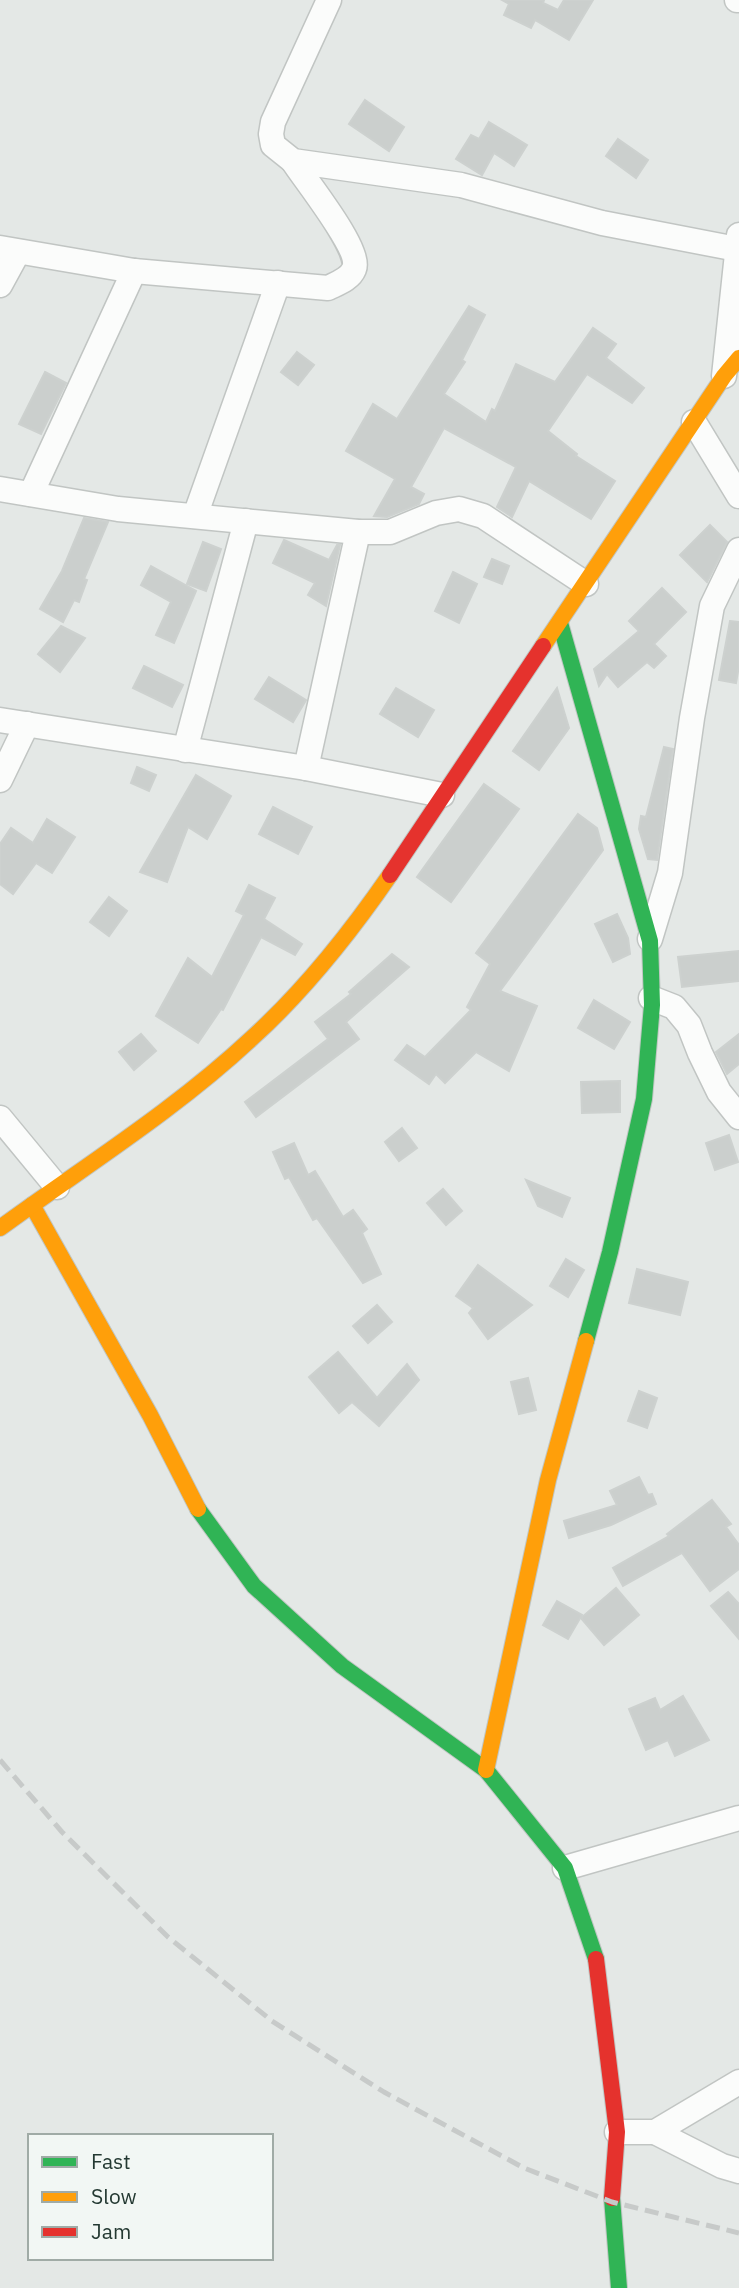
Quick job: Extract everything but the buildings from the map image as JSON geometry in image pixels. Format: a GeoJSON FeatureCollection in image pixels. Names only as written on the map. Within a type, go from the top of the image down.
{"type":"FeatureCollection","features":[{"type":"Feature","properties":{"kind":"street"},"geometry":{"type":"LineString","coordinates":[[0,285],[9,250],[134,271],[328,288],[344,281],[354,270],[356,258],[348,241],[293,161],[273,145],[271,134],[273,122],[329,0]]}},
{"type":"Feature","properties":{"kind":"street"},"geometry":{"type":"LineString","coordinates":[[0,1228],[200,1083],[253,1038],[288,1003],[372,903],[731,367],[738,242],[602,223],[461,185],[293,161]]}},
{"type":"Feature","properties":{"kind":"street"},"geometry":{"type":"LineString","coordinates":[[32,494],[134,271]]}},
{"type":"Feature","properties":{"kind":"street"},"geometry":{"type":"LineString","coordinates":[[195,516],[278,283]]}},
{"type":"Feature","properties":{"kind":"street"},"geometry":{"type":"LineString","coordinates":[[694,422],[739,496]]}},
{"type":"Feature","properties":{"kind":"street"},"geometry":{"type":"LineString","coordinates":[[0,489],[118,509],[358,532],[390,532],[436,513],[459,509],[483,516],[586,584]]}},
{"type":"Feature","properties":{"kind":"street"},"geometry":{"type":"LineString","coordinates":[[186,750],[246,521]]}},
{"type":"Feature","properties":{"kind":"street"},"geometry":{"type":"LineString","coordinates":[[306,768],[358,532]]}},
{"type":"Feature","properties":{"kind":"street"},"geometry":{"type":"LineString","coordinates":[[650,941],[670,873],[692,718],[712,606],[739,550]]}},
{"type":"Feature","properties":{"kind":"street"},"geometry":{"type":"LineString","coordinates":[[486,1770],[548,1480],[610,1252],[645,1099],[651,998],[650,941],[560,622]]}},
{"type":"Feature","properties":{"kind":"street"},"geometry":{"type":"LineString","coordinates":[[0,719],[306,768],[442,795]]}},
{"type":"Feature","properties":{"kind":"street"},"geometry":{"type":"LineString","coordinates":[[0,780],[27,724]]}},
{"type":"Feature","properties":{"kind":"street"},"geometry":{"type":"LineString","coordinates":[[651,998],[674,1007],[689,1025],[699,1054],[719,1092],[739,1117]]}},
{"type":"Feature","properties":{"kind":"street"},"geometry":{"type":"LineString","coordinates":[[0,1118],[57,1187]]}},
{"type":"Feature","properties":{"kind":"street"},"geometry":{"type":"LineString","coordinates":[[32,1205],[150,1415],[200,1513],[254,1586],[342,1666],[486,1770],[565,1868],[598,1965],[617,2132],[612,2202],[619,2288]]}},
{"type":"Feature","properties":{"kind":"street"},"geometry":{"type":"LineString","coordinates":[[565,1868],[739,1818]]}},
{"type":"Feature","properties":{"kind":"street"},"geometry":{"type":"LineString","coordinates":[[654,2132],[739,2082]]}},
{"type":"Feature","properties":{"kind":"street"},"geometry":{"type":"LineString","coordinates":[[617,2132],[654,2132],[722,2166],[739,2171]]}},
{"type":"Feature","properties":{"kind":"railway"},"geometry":{"type":"LineString","coordinates":[[0,1760],[62,1832],[168,1937],[272,2021],[384,2092],[524,2168],[612,2202],[739,2233]]}},
{"type":"Feature","properties":{"kind":"traffic: fast"},"geometry":{"type":"LineString","coordinates":[[560,623],[650,941],[652,1005],[644,1099],[610,1252],[586,1341]]}},
{"type":"Feature","properties":{"kind":"traffic: fast"},"geometry":{"type":"LineString","coordinates":[[198,1509],[254,1586],[342,1666],[486,1770],[565,1868],[596,1959]]}},
{"type":"Feature","properties":{"kind":"traffic: fast"},"geometry":{"type":"LineString","coordinates":[[612,2198],[619,2288]]}},
{"type":"Feature","properties":{"kind":"traffic: slow"},"geometry":{"type":"LineString","coordinates":[[543,646],[724,376],[739,358]]}},
{"type":"Feature","properties":{"kind":"traffic: slow"},"geometry":{"type":"LineString","coordinates":[[0,1228],[161,1113],[252,1038],[326,960],[390,875]]}},
{"type":"Feature","properties":{"kind":"traffic: slow"},"geometry":{"type":"LineString","coordinates":[[32,1205],[150,1415],[198,1509]]}},
{"type":"Feature","properties":{"kind":"traffic: slow"},"geometry":{"type":"LineString","coordinates":[[486,1770],[548,1480],[586,1341]]}},
{"type":"Feature","properties":{"kind":"traffic: jam"},"geometry":{"type":"LineString","coordinates":[[390,875],[543,646]]}},
{"type":"Feature","properties":{"kind":"traffic: jam"},"geometry":{"type":"LineString","coordinates":[[596,1959],[617,2132],[612,2198]]}}]}
